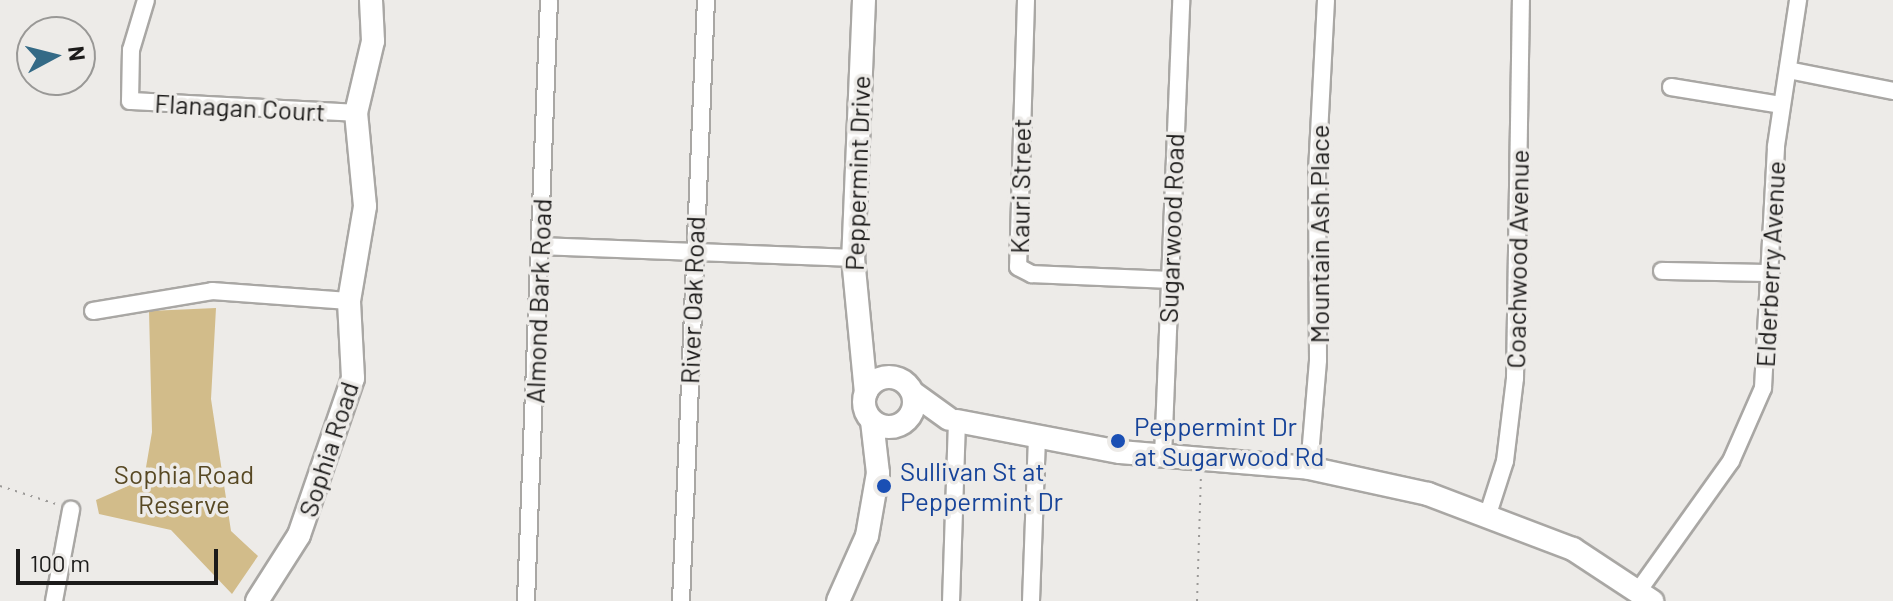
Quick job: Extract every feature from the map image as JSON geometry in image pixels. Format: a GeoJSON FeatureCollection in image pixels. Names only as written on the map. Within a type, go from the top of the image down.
{"type":"FeatureCollection","features":[{"type":"Feature","properties":{"kind":"street","name":"Flanagan Court"},"geometry":{"type":"LineString","coordinates":[[146,0],[131,50],[130,101],[356,113]]}},
{"type":"Feature","properties":{"kind":"street","name":"Sophia Road"},"geometry":{"type":"LineString","coordinates":[[260,600],[299,535],[347,402],[355,356],[349,301],[365,206],[356,113],[373,41],[371,0]]}},
{"type":"Feature","properties":{"kind":"street","name":"Almond Bark Road"},"geometry":{"type":"LineString","coordinates":[[526,601],[549,0]]}},
{"type":"Feature","properties":{"kind":"street","name":"River Oak Road"},"geometry":{"type":"LineString","coordinates":[[681,601],[706,0]]}},
{"type":"Feature","properties":{"kind":"street","name":"Peppermint Drive"},"geometry":{"type":"LineString","coordinates":[[864,0],[853,258],[866,392]]}},
{"type":"Feature","properties":{"kind":"street","name":"Kauri Street"},"geometry":{"type":"LineString","coordinates":[[1026,0],[1018,267],[1032,274],[1169,280]]}},
{"type":"Feature","properties":{"kind":"street","name":"Sugarwood Road"},"geometry":{"type":"LineString","coordinates":[[1163,456],[1181,0]]}},
{"type":"Feature","properties":{"kind":"street","name":"Mountain Ash Place"},"geometry":{"type":"LineString","coordinates":[[1309,468],[1319,345],[1317,172],[1326,0]]}},
{"type":"Feature","properties":{"kind":"street","name":"Coachwood Avenue"},"geometry":{"type":"LineString","coordinates":[[1488,514],[1505,461],[1515,378],[1521,0]]}},
{"type":"Feature","properties":{"kind":"street","name":"Elderberry Avenue"},"geometry":{"type":"LineString","coordinates":[[1645,596],[1731,461],[1756,409],[1767,366],[1781,105],[1798,0]]}},
{"type":"Feature","properties":{"kind":"street"},"geometry":{"type":"LineString","coordinates":[[1788,70],[1893,91]]}},
{"type":"Feature","properties":{"kind":"street"},"geometry":{"type":"LineString","coordinates":[[1671,87],[1781,105]]}},
{"type":"Feature","properties":{"kind":"street"},"geometry":{"type":"LineString","coordinates":[[540,246],[853,258]]}},
{"type":"Feature","properties":{"kind":"street"},"geometry":{"type":"LineString","coordinates":[[1662,271],[1771,273]]}},
{"type":"Feature","properties":{"kind":"street"},"geometry":{"type":"LineString","coordinates":[[93,311],[212,291],[349,301]]}},
{"type":"Feature","properties":{"kind":"street"},"geometry":{"type":"LineString","coordinates":[[862,345],[893,377],[953,420]]}},
{"type":"Feature","properties":{"kind":"street"},"geometry":{"type":"LineString","coordinates":[[878,473],[872,421],[864,408],[866,392],[877,379],[893,377]]}},
{"type":"Feature","properties":{"kind":"street"},"geometry":{"type":"LineString","coordinates":[[838,601],[860,561],[878,473],[913,393]]}},
{"type":"Feature","properties":{"kind":"street"},"geometry":{"type":"LineString","coordinates":[[872,421],[953,420],[1037,439],[1163,456],[1309,468],[1488,514],[1573,549],[1645,596]]}},
{"type":"Feature","properties":{"kind":"street"},"geometry":{"type":"LineString","coordinates":[[951,601],[953,420]]}},
{"type":"Feature","properties":{"kind":"street"},"geometry":{"type":"LineString","coordinates":[[1031,601],[1037,439]]}},
{"type":"Feature","properties":{"kind":"street"},"geometry":{"type":"LineString","coordinates":[[54,601],[71,510]]}},
{"type":"Feature","properties":{"kind":"path"},"geometry":{"type":"LineString","coordinates":[[1197,601],[1201,458]]}},
{"type":"Feature","properties":{"kind":"path"},"geometry":{"type":"LineString","coordinates":[[0,486],[71,510]]}},
{"type":"Feature","properties":{"kind":"green space","name":"Sophia Road Reserve"},"geometry":{"type":"Polygon","coordinates":[[[216,308],[211,399],[231,531],[258,556],[232,594],[171,530],[99,514],[96,500],[144,479],[152,432],[149,311],[216,308]]]}},
{"type":"Feature","properties":{"kind":"place","name":"Peppermint Dr at Sugarwood Rd"},"geometry":{"type":"Point","coordinates":[1118,441]}},
{"type":"Feature","properties":{"kind":"place","name":"Sullivan St at Peppermint Dr"},"geometry":{"type":"Point","coordinates":[884,486]}}]}
